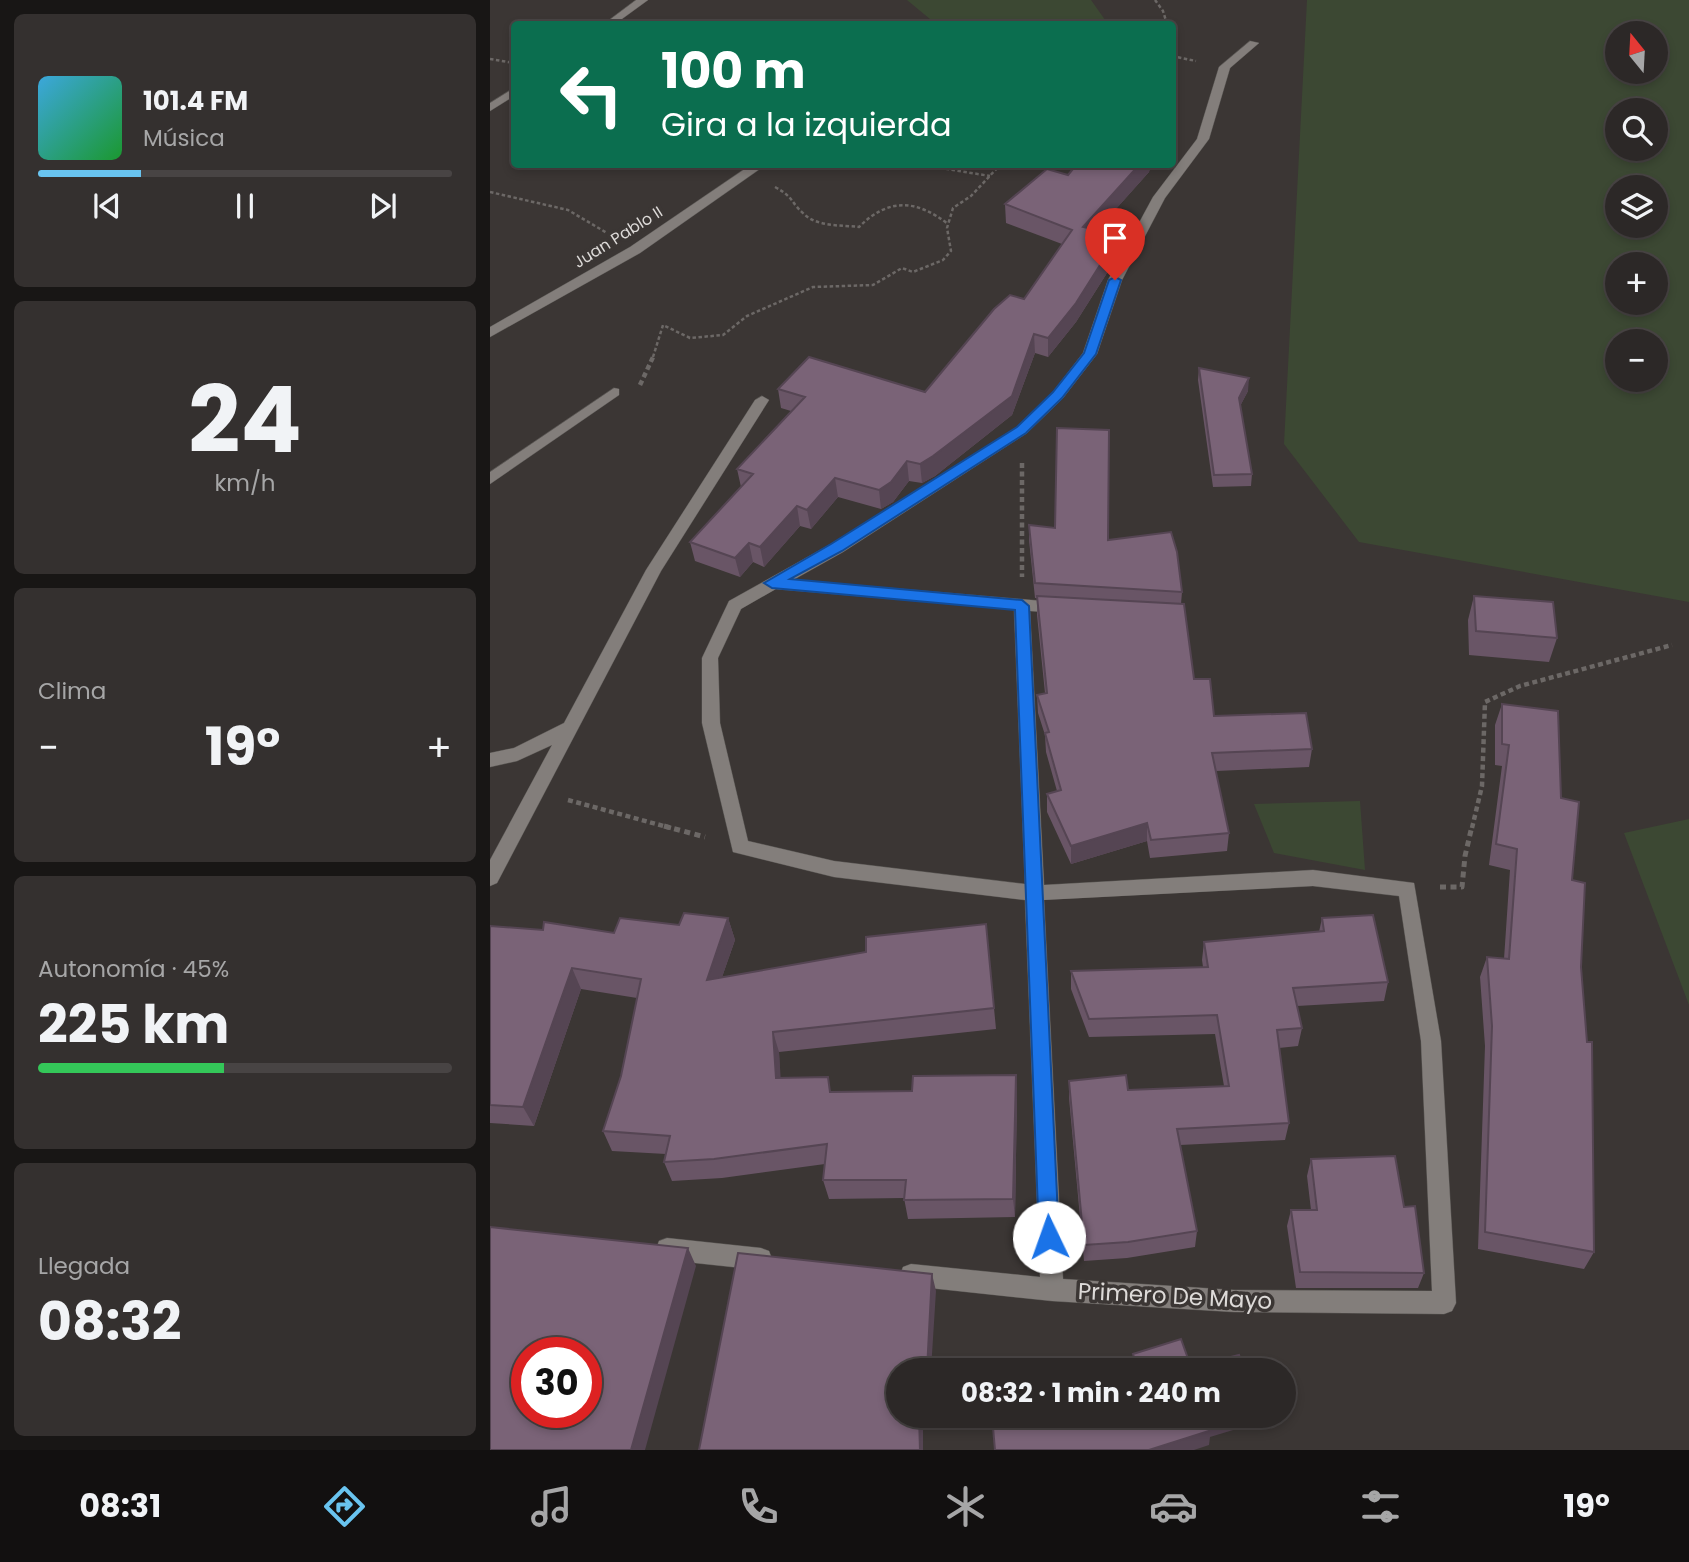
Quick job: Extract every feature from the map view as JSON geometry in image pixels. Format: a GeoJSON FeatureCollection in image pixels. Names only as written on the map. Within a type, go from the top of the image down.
{"type":"FeatureCollection","features":[{"type":"Feature","properties":{"kind":"street"},"geometry":{"type":"LineString","coordinates":[[613,21],[643,0]]}},
{"type":"Feature","properties":{"kind":"street"},"geometry":{"type":"LineString","coordinates":[[1254,43],[1225,67],[1203,139],[1159,197],[1115,280],[1090,354],[1058,395],[1022,430],[836,548],[735,606],[710,658],[711,723],[740,847],[834,869],[1032,893],[1313,878],[1407,889]]}},
{"type":"Feature","properties":{"kind":"street"},"geometry":{"type":"LineString","coordinates":[[490,108],[511,93]]}},
{"type":"Feature","properties":{"kind":"street","name":"Juan Pablo II"},"geometry":{"type":"LineString","coordinates":[[490,334],[635,250],[755,169]]}},
{"type":"Feature","properties":{"kind":"street"},"geometry":{"type":"LineString","coordinates":[[490,480],[614,392]]}},
{"type":"Feature","properties":{"kind":"street"},"geometry":{"type":"LineString","coordinates":[[490,878],[654,570],[762,400]]}},
{"type":"Feature","properties":{"kind":"street"},"geometry":{"type":"LineString","coordinates":[[772,583],[1022,606],[1076,608]]}},
{"type":"Feature","properties":{"kind":"street"},"geometry":{"type":"LineString","coordinates":[[1022,606],[1032,893],[1052,1290]]}},
{"type":"Feature","properties":{"kind":"street"},"geometry":{"type":"LineString","coordinates":[[490,760],[503,759],[524,751],[569,728]]}},
{"type":"Feature","properties":{"kind":"street","name":"Primero De Mayo"},"geometry":{"type":"LineString","coordinates":[[887,1273],[1052,1290],[1234,1301],[1444,1303],[1431,1041],[1407,889]]}},
{"type":"Feature","properties":{"kind":"street"},"geometry":{"type":"LineString","coordinates":[[641,1246],[778,1261]]}},
{"type":"Feature","properties":{"kind":"path"},"geometry":{"type":"LineString","coordinates":[[1155,0],[1166,21]]}},
{"type":"Feature","properties":{"kind":"path"},"geometry":{"type":"LineString","coordinates":[[490,59],[511,62]]}},
{"type":"Feature","properties":{"kind":"path"},"geometry":{"type":"LineString","coordinates":[[941,168],[990,176]]}},
{"type":"Feature","properties":{"kind":"path"},"geometry":{"type":"LineString","coordinates":[[614,392],[640,384],[650,368],[663,325],[690,338],[723,335],[747,316],[813,286],[873,285],[902,268],[913,272],[943,260],[951,251],[948,224],[953,208],[971,195],[997,168]]}},
{"type":"Feature","properties":{"kind":"path"},"geometry":{"type":"LineString","coordinates":[[755,169],[790,195],[803,214],[815,222],[859,227],[865,220],[886,209],[909,205],[925,208],[948,224]]}},
{"type":"Feature","properties":{"kind":"path"},"geometry":{"type":"LineString","coordinates":[[490,192],[568,210],[635,250]]}},
{"type":"Feature","properties":{"kind":"path"},"geometry":{"type":"LineString","coordinates":[[1022,430],[1022,606]]}},
{"type":"Feature","properties":{"kind":"path"},"geometry":{"type":"LineString","coordinates":[[1407,889],[1462,887],[1465,856],[1482,786],[1485,702],[1520,686],[1672,645]]}},
{"type":"Feature","properties":{"kind":"path"},"geometry":{"type":"LineString","coordinates":[[537,792],[740,847]]}},
{"type":"Feature","properties":{"kind":"green space"},"geometry":{"type":"Polygon","coordinates":[[[907,0],[1091,0],[1106,21],[932,21],[907,0]]]}},
{"type":"Feature","properties":{"kind":"green space"},"geometry":{"type":"Polygon","coordinates":[[[1307,0],[1689,0],[1689,602],[1359,542],[1284,444],[1307,0]]]}},
{"type":"Feature","properties":{"kind":"green space"},"geometry":{"type":"Polygon","coordinates":[[[1360,801],[1365,870],[1274,853],[1254,804],[1360,801]]]}},
{"type":"Feature","properties":{"kind":"green space"},"geometry":{"type":"Polygon","coordinates":[[[1689,819],[1689,1005],[1624,833],[1689,819]]]}},
{"type":"Feature","properties":{"kind":"building"},"geometry":{"type":"Polygon","coordinates":[[[1074,168],[1136,168],[1083,227],[1119,235],[1076,303],[1048,338],[1034,334],[1012,396],[933,456],[920,464],[907,461],[891,482],[879,490],[835,478],[807,510],[797,506],[760,547],[749,543],[735,558],[690,542],[753,474],[737,469],[805,397],[778,389],[809,357],[925,392],[994,309],[1010,295],[1024,299],[1072,230],[1005,204],[1047,169],[1068,175],[1074,168]]]}},
{"type":"Feature","properties":{"kind":"building"},"geometry":{"type":"Polygon","coordinates":[[[1199,368],[1249,378],[1239,398],[1252,474],[1214,475],[1199,368]]]}},
{"type":"Feature","properties":{"kind":"building"},"geometry":{"type":"Polygon","coordinates":[[[1057,428],[1109,430],[1108,540],[1171,532],[1177,552],[1182,592],[1035,583],[1029,525],[1055,528],[1057,428]]]}},
{"type":"Feature","properties":{"kind":"building"},"geometry":{"type":"Polygon","coordinates":[[[1037,596],[1184,604],[1194,679],[1210,679],[1214,716],[1306,713],[1312,749],[1212,753],[1229,833],[1151,840],[1147,823],[1071,846],[1047,794],[1061,790],[1045,733],[1049,732],[1037,695],[1047,693],[1037,596]]]}},
{"type":"Feature","properties":{"kind":"building"},"geometry":{"type":"Polygon","coordinates":[[[1474,596],[1553,602],[1557,638],[1476,631],[1474,596]]]}},
{"type":"Feature","properties":{"kind":"building"},"geometry":{"type":"Polygon","coordinates":[[[1502,704],[1558,711],[1561,798],[1579,802],[1572,880],[1585,883],[1581,967],[1587,1042],[1592,1042],[1594,1252],[1485,1232],[1492,1026],[1487,957],[1509,959],[1517,849],[1496,844],[1509,745],[1502,744],[1502,704]]]}},
{"type":"Feature","properties":{"kind":"building"},"geometry":{"type":"Polygon","coordinates":[[[684,913],[728,918],[707,980],[866,952],[866,937],[986,924],[994,1008],[773,1032],[776,1078],[828,1077],[830,1092],[912,1091],[913,1076],[1016,1075],[1013,1199],[904,1200],[906,1180],[823,1180],[827,1144],[714,1159],[664,1162],[670,1136],[603,1131],[621,1076],[641,979],[572,968],[523,1107],[490,1105],[490,926],[543,930],[544,922],[614,933],[620,918],[679,925],[684,913]]]}},
{"type":"Feature","properties":{"kind":"building"},"geometry":{"type":"Polygon","coordinates":[[[1373,915],[1388,982],[1293,988],[1302,1028],[1277,1030],[1289,1123],[1177,1129],[1197,1231],[1128,1242],[1084,1245],[1069,1081],[1126,1075],[1128,1090],[1229,1086],[1217,1015],[1089,1019],[1071,971],[1208,967],[1204,942],[1324,931],[1322,918],[1373,915]]]}},
{"type":"Feature","properties":{"kind":"building"},"geometry":{"type":"Polygon","coordinates":[[[1395,1156],[1404,1207],[1415,1206],[1424,1273],[1300,1272],[1291,1210],[1317,1210],[1311,1159],[1395,1156]]]}},
{"type":"Feature","properties":{"kind":"building"},"geometry":{"type":"Polygon","coordinates":[[[490,1227],[688,1248],[631,1450],[490,1450],[490,1227]]]}},
{"type":"Feature","properties":{"kind":"building"},"geometry":{"type":"Polygon","coordinates":[[[738,1253],[932,1274],[928,1358],[886,1358],[886,1428],[919,1428],[920,1450],[699,1450],[738,1253]]]}},
{"type":"Feature","properties":{"kind":"building"},"geometry":{"type":"Polygon","coordinates":[[[1181,1339],[1188,1358],[1134,1358],[1133,1354],[1181,1339]]]}},
{"type":"Feature","properties":{"kind":"building"},"geometry":{"type":"Polygon","coordinates":[[[993,1428],[1212,1430],[1149,1450],[995,1450],[993,1428]]]}},
{"type":"Feature","properties":{"kind":"route"},"geometry":{"type":"LineString","coordinates":[[1049,1237],[1032,893],[1022,606],[772,583],[836,548],[1022,430],[1058,395],[1090,354],[1115,280]]}}]}
